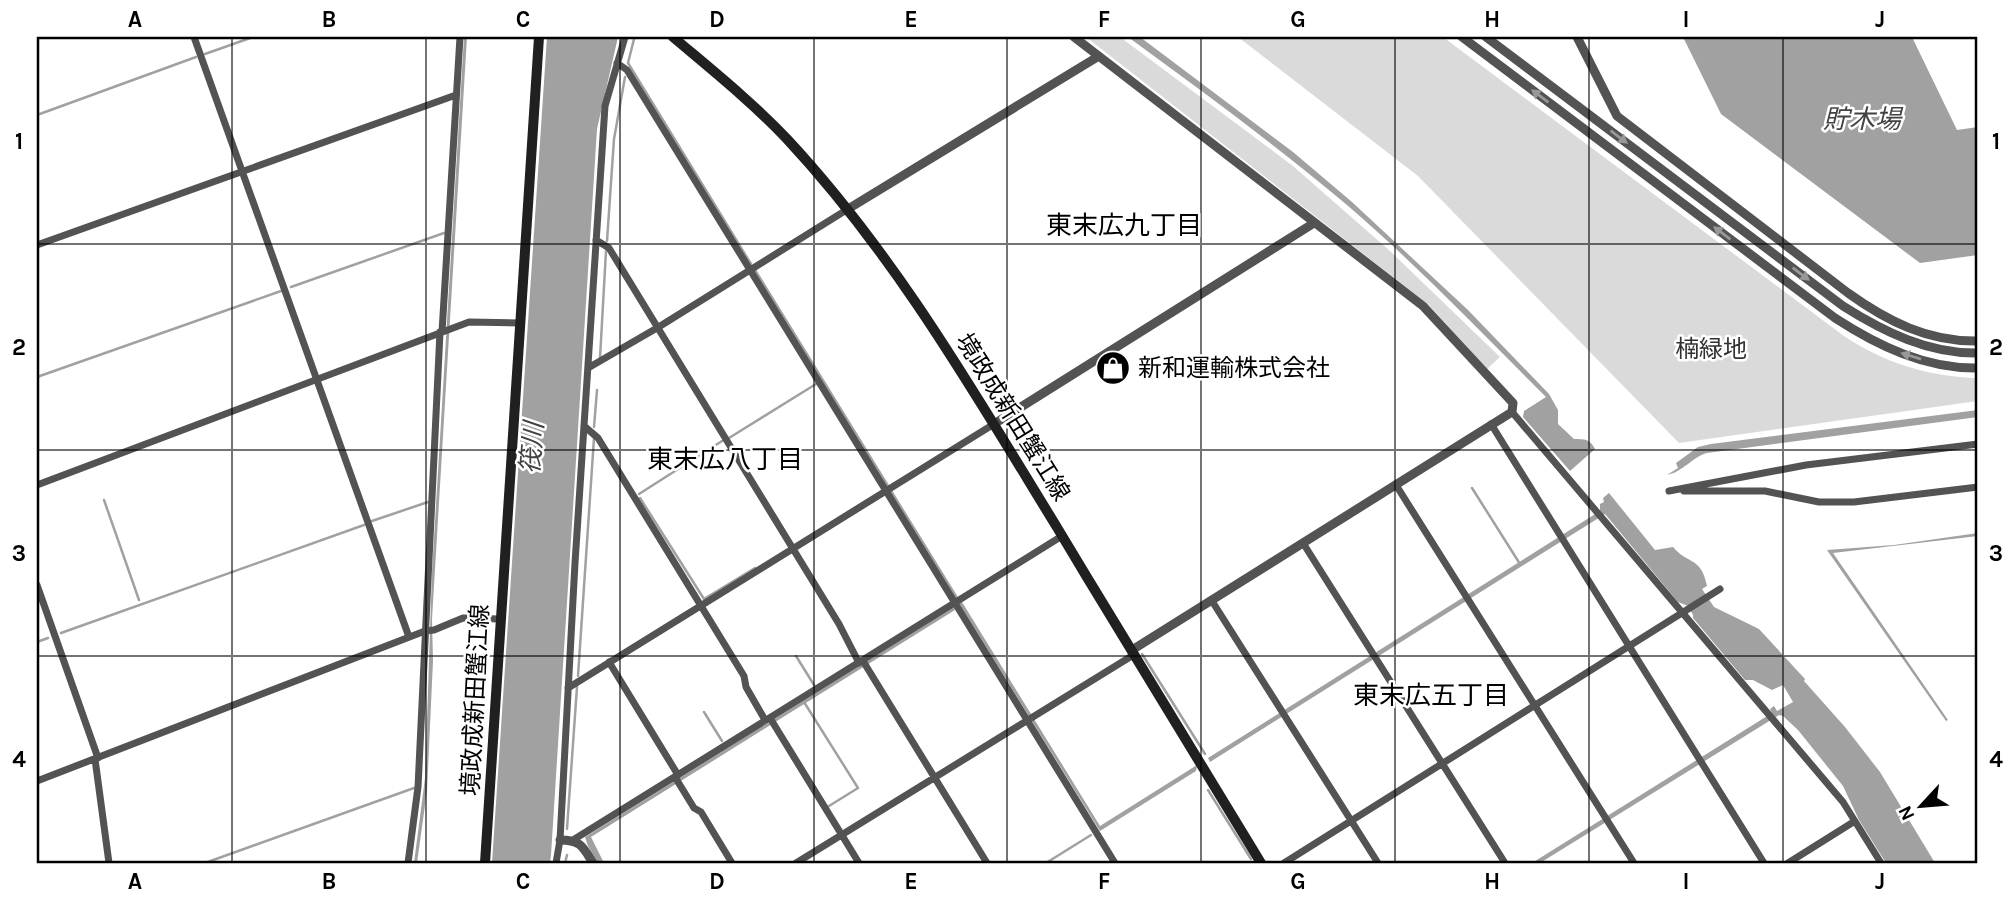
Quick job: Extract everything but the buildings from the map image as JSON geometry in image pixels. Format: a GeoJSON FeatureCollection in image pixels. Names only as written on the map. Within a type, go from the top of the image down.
{"type":"FeatureCollection","features":[{"type":"Feature","properties":{"kind":"main road","name":"境政成新田蟹江線"},"geometry":{"type":"LineString","coordinates":[[485,863],[539,37]]}},
{"type":"Feature","properties":{"kind":"main road","name":"境政成新田蟹江線"},"geometry":{"type":"LineString","coordinates":[[673,37],[729,84],[786,138],[848,209],[912,295],[1261,863]]}},
{"type":"Feature","properties":{"kind":"street"},"geometry":{"type":"LineString","coordinates":[[194,37],[409,637]]}},
{"type":"Feature","properties":{"kind":"street"},"geometry":{"type":"LineString","coordinates":[[408,863],[418,787],[460,37]]}},
{"type":"Feature","properties":{"kind":"street"},"geometry":{"type":"LineString","coordinates":[[556,863],[560,840],[605,106],[625,37]]}},
{"type":"Feature","properties":{"kind":"street"},"geometry":{"type":"LineString","coordinates":[[1074,37],[1423,306],[1513,403],[1512,412],[1685,612],[1843,802],[1881,863]]}},
{"type":"Feature","properties":{"kind":"street"},"geometry":{"type":"LineString","coordinates":[[1462,37],[1824,310],[1863,336],[1912,357],[1978,368]]}},
{"type":"Feature","properties":{"kind":"street"},"geometry":{"type":"LineString","coordinates":[[1486,37],[1843,306],[1870,323],[1916,343],[1940,349],[1978,353]]}},
{"type":"Feature","properties":{"kind":"street"},"geometry":{"type":"LineString","coordinates":[[1577,37],[1617,116],[1848,293],[1898,325],[1926,335],[1958,341],[1978,341]]}},
{"type":"Feature","properties":{"kind":"street"},"geometry":{"type":"LineString","coordinates":[[588,368],[1099,55]]}},
{"type":"Feature","properties":{"kind":"street"},"geometry":{"type":"LineString","coordinates":[[617,63],[627,70],[954,603],[1030,718],[1115,863]]}},
{"type":"Feature","properties":{"kind":"street"},"geometry":{"type":"LineString","coordinates":[[37,245],[456,95]]}},
{"type":"Feature","properties":{"kind":"street"},"geometry":{"type":"LineString","coordinates":[[568,688],[1314,223]]}},
{"type":"Feature","properties":{"kind":"street"},"geometry":{"type":"LineString","coordinates":[[596,240],[609,248],[987,863]]}},
{"type":"Feature","properties":{"kind":"street"},"geometry":{"type":"LineString","coordinates":[[37,485],[469,322],[520,323]]}},
{"type":"Feature","properties":{"kind":"street"},"geometry":{"type":"LineString","coordinates":[[796,863],[935,778],[1303,542],[1512,412]]}},
{"type":"Feature","properties":{"kind":"street"},"geometry":{"type":"LineString","coordinates":[[1491,424],[1764,863]]}},
{"type":"Feature","properties":{"kind":"street"},"geometry":{"type":"LineString","coordinates":[[584,426],[598,438],[744,676],[746,687],[859,863]]}},
{"type":"Feature","properties":{"kind":"street"},"geometry":{"type":"LineString","coordinates":[[1978,444],[1806,465],[1669,491],[1765,491],[1819,502],[1854,502],[1978,487]]}},
{"type":"Feature","properties":{"kind":"street"},"geometry":{"type":"LineString","coordinates":[[1396,485],[1634,863]]}},
{"type":"Feature","properties":{"kind":"street"},"geometry":{"type":"LineString","coordinates":[[560,840],[573,840],[677,779],[1062,536]]}},
{"type":"Feature","properties":{"kind":"street"},"geometry":{"type":"LineString","coordinates":[[1303,542],[1506,863]]}},
{"type":"Feature","properties":{"kind":"street"},"geometry":{"type":"LineString","coordinates":[[37,585],[96,758],[109,863]]}},
{"type":"Feature","properties":{"kind":"street"},"geometry":{"type":"LineString","coordinates":[[1284,863],[1717,591]]}},
{"type":"Feature","properties":{"kind":"street"},"geometry":{"type":"LineString","coordinates":[[1212,600],[1378,863]]}},
{"type":"Feature","properties":{"kind":"street"},"geometry":{"type":"LineString","coordinates":[[37,781],[425,631],[463,618],[501,619]]}},
{"type":"Feature","properties":{"kind":"street"},"geometry":{"type":"LineString","coordinates":[[610,662],[694,808],[701,811],[732,863]]}},
{"type":"Feature","properties":{"kind":"street"},"geometry":{"type":"LineString","coordinates":[[1788,863],[1855,821]]}},
{"type":"Feature","properties":{"kind":"street"},"geometry":{"type":"LineString","coordinates":[[573,840],[583,847],[593,863]]}},
{"type":"Feature","properties":{"kind":"green space"},"geometry":{"type":"Polygon","coordinates":[[[1086,37],[1120,37],[1293,166],[1390,251],[1500,357],[1487,369],[1429,305],[1086,37]]]}},
{"type":"Feature","properties":{"kind":"green space","name":"楠緑地"},"geometry":{"type":"Polygon","coordinates":[[[1238,37],[1443,37],[1844,336],[1875,354],[1908,367],[1942,375],[1978,378],[1978,401],[1679,443],[1418,176],[1238,37]]]}},
{"type":"Feature","properties":{"kind":"water"},"geometry":{"type":"Polygon","coordinates":[[[464,37],[467,37],[432,619],[433,661],[427,791],[417,863],[414,863],[425,778],[432,572],[464,37]]]}},
{"type":"Feature","properties":{"kind":"water","name":"筏川"},"geometry":{"type":"Polygon","coordinates":[[[547,37],[618,37],[597,129],[550,863],[492,863],[547,37]]]}},
{"type":"Feature","properties":{"kind":"water"},"geometry":{"type":"Polygon","coordinates":[[[1128,37],[1140,37],[1293,152],[1352,202],[1468,310],[1549,394],[1558,410],[1558,424],[1574,439],[1587,440],[1595,449],[1570,471],[1523,417],[1524,411],[1546,397],[1448,299],[1321,183],[1128,37]]]}},
{"type":"Feature","properties":{"kind":"water","name":"貯木場"},"geometry":{"type":"Polygon","coordinates":[[[1683,37],[1912,37],[1957,130],[1978,127],[1978,255],[1920,263],[1721,114],[1683,37]]]}},
{"type":"Feature","properties":{"kind":"water"},"geometry":{"type":"Polygon","coordinates":[[[1978,410],[1978,417],[1707,453],[1667,475],[1678,468],[1676,463],[1698,447],[1711,444],[1978,410]]]}},
{"type":"Feature","properties":{"kind":"water"},"geometry":{"type":"Polygon","coordinates":[[[1609,493],[1655,550],[1673,547],[1698,565],[1707,586],[1702,589],[1714,607],[1759,629],[1805,679],[1880,772],[1935,863],[1886,863],[1859,820],[1843,786],[1798,730],[1779,715],[1540,863],[1532,863],[1772,713],[1770,709],[1774,706],[1777,711],[1793,702],[1783,685],[1772,690],[1753,680],[1745,680],[1693,618],[1688,606],[1678,602],[1605,514],[1210,762],[1208,758],[1600,511],[1603,498],[1609,493]]]}},
{"type":"Feature","properties":{"kind":"water"},"geometry":{"type":"Polygon","coordinates":[[[1978,533],[1978,536],[1833,553],[1948,720],[1946,721],[1827,550],[1894,545],[1978,533]]]}},
{"type":"Feature","properties":{"kind":"water"},"geometry":{"type":"Polygon","coordinates":[[[962,602],[1100,826],[1197,765],[1196,771],[1100,831],[959,603],[962,602]]]}},
{"type":"Feature","properties":{"kind":"water"},"geometry":{"type":"Polygon","coordinates":[[[953,607],[955,610],[591,837],[604,863],[598,863],[585,837],[953,607]]]}},
{"type":"Feature","properties":{"kind":"waterway"},"geometry":{"type":"LineString","coordinates":[[205,54],[253,37]]}},
{"type":"Feature","properties":{"kind":"waterway"},"geometry":{"type":"LineString","coordinates":[[634,39],[628,63],[751,264]]}},
{"type":"Feature","properties":{"kind":"waterway"},"geometry":{"type":"LineString","coordinates":[[37,115],[196,57]]}},
{"type":"Feature","properties":{"kind":"waterway"},"geometry":{"type":"LineString","coordinates":[[607,241],[614,139],[625,77]]}},
{"type":"Feature","properties":{"kind":"waterway"},"geometry":{"type":"LineString","coordinates":[[291,287],[444,233]]}},
{"type":"Feature","properties":{"kind":"waterway"},"geometry":{"type":"LineString","coordinates":[[600,358],[606,251]]}},
{"type":"Feature","properties":{"kind":"waterway"},"geometry":{"type":"LineString","coordinates":[[755,270],[888,486]]}},
{"type":"Feature","properties":{"kind":"waterway"},"geometry":{"type":"LineString","coordinates":[[37,377],[281,291]]}},
{"type":"Feature","properties":{"kind":"waterway"},"geometry":{"type":"LineString","coordinates":[[729,438],[816,384]]}},
{"type":"Feature","properties":{"kind":"waterway"},"geometry":{"type":"LineString","coordinates":[[594,427],[597,390]]}},
{"type":"Feature","properties":{"kind":"waterway"},"geometry":{"type":"LineString","coordinates":[[578,676],[594,438]]}},
{"type":"Feature","properties":{"kind":"waterway"},"geometry":{"type":"LineString","coordinates":[[639,494],[722,441]]}},
{"type":"Feature","properties":{"kind":"waterway"},"geometry":{"type":"LineString","coordinates":[[1472,488],[1520,564]]}},
{"type":"Feature","properties":{"kind":"waterway"},"geometry":{"type":"LineString","coordinates":[[891,491],[957,598]]}},
{"type":"Feature","properties":{"kind":"waterway"},"geometry":{"type":"LineString","coordinates":[[640,498],[704,599],[755,568]]}},
{"type":"Feature","properties":{"kind":"waterway"},"geometry":{"type":"LineString","coordinates":[[104,500],[139,600]]}},
{"type":"Feature","properties":{"kind":"waterway"},"geometry":{"type":"LineString","coordinates":[[372,521],[428,502]]}},
{"type":"Feature","properties":{"kind":"waterway"},"geometry":{"type":"LineString","coordinates":[[61,633],[364,525]]}},
{"type":"Feature","properties":{"kind":"waterway"},"geometry":{"type":"LineString","coordinates":[[37,642],[48,638]]}},
{"type":"Feature","properties":{"kind":"waterway"},"geometry":{"type":"LineString","coordinates":[[1142,654],[1205,754]]}},
{"type":"Feature","properties":{"kind":"waterway"},"geometry":{"type":"LineString","coordinates":[[796,656],[814,685]]}},
{"type":"Feature","properties":{"kind":"waterway"},"geometry":{"type":"LineString","coordinates":[[567,829],[577,687]]}},
{"type":"Feature","properties":{"kind":"waterway"},"geometry":{"type":"LineString","coordinates":[[804,702],[858,788],[829,806]]}},
{"type":"Feature","properties":{"kind":"waterway"},"geometry":{"type":"LineString","coordinates":[[704,712],[722,741]]}},
{"type":"Feature","properties":{"kind":"waterway"},"geometry":{"type":"LineString","coordinates":[[205,863],[414,788]]}},
{"type":"Feature","properties":{"kind":"waterway"},"geometry":{"type":"LineString","coordinates":[[1208,790],[1251,859]]}},
{"type":"Feature","properties":{"kind":"waterway"},"geometry":{"type":"LineString","coordinates":[[1046,863],[1091,835]]}},
{"type":"Feature","properties":{"kind":"waterway"},"geometry":{"type":"LineString","coordinates":[[565,863],[567,855]]}},
{"type":"Feature","properties":{"kind":"place","name":"新和運輸株式会社"},"geometry":{"type":"Point","coordinates":[1113,368]}},
{"type":"Feature","properties":{"kind":"district","name":"東末広九丁目"},"geometry":{"type":"Point","coordinates":[1124,225]}},
{"type":"Feature","properties":{"kind":"district","name":"東末広八丁目"},"geometry":{"type":"Point","coordinates":[725,459]}},
{"type":"Feature","properties":{"kind":"district","name":"東末広五丁目"},"geometry":{"type":"Point","coordinates":[1431,695]}}]}
